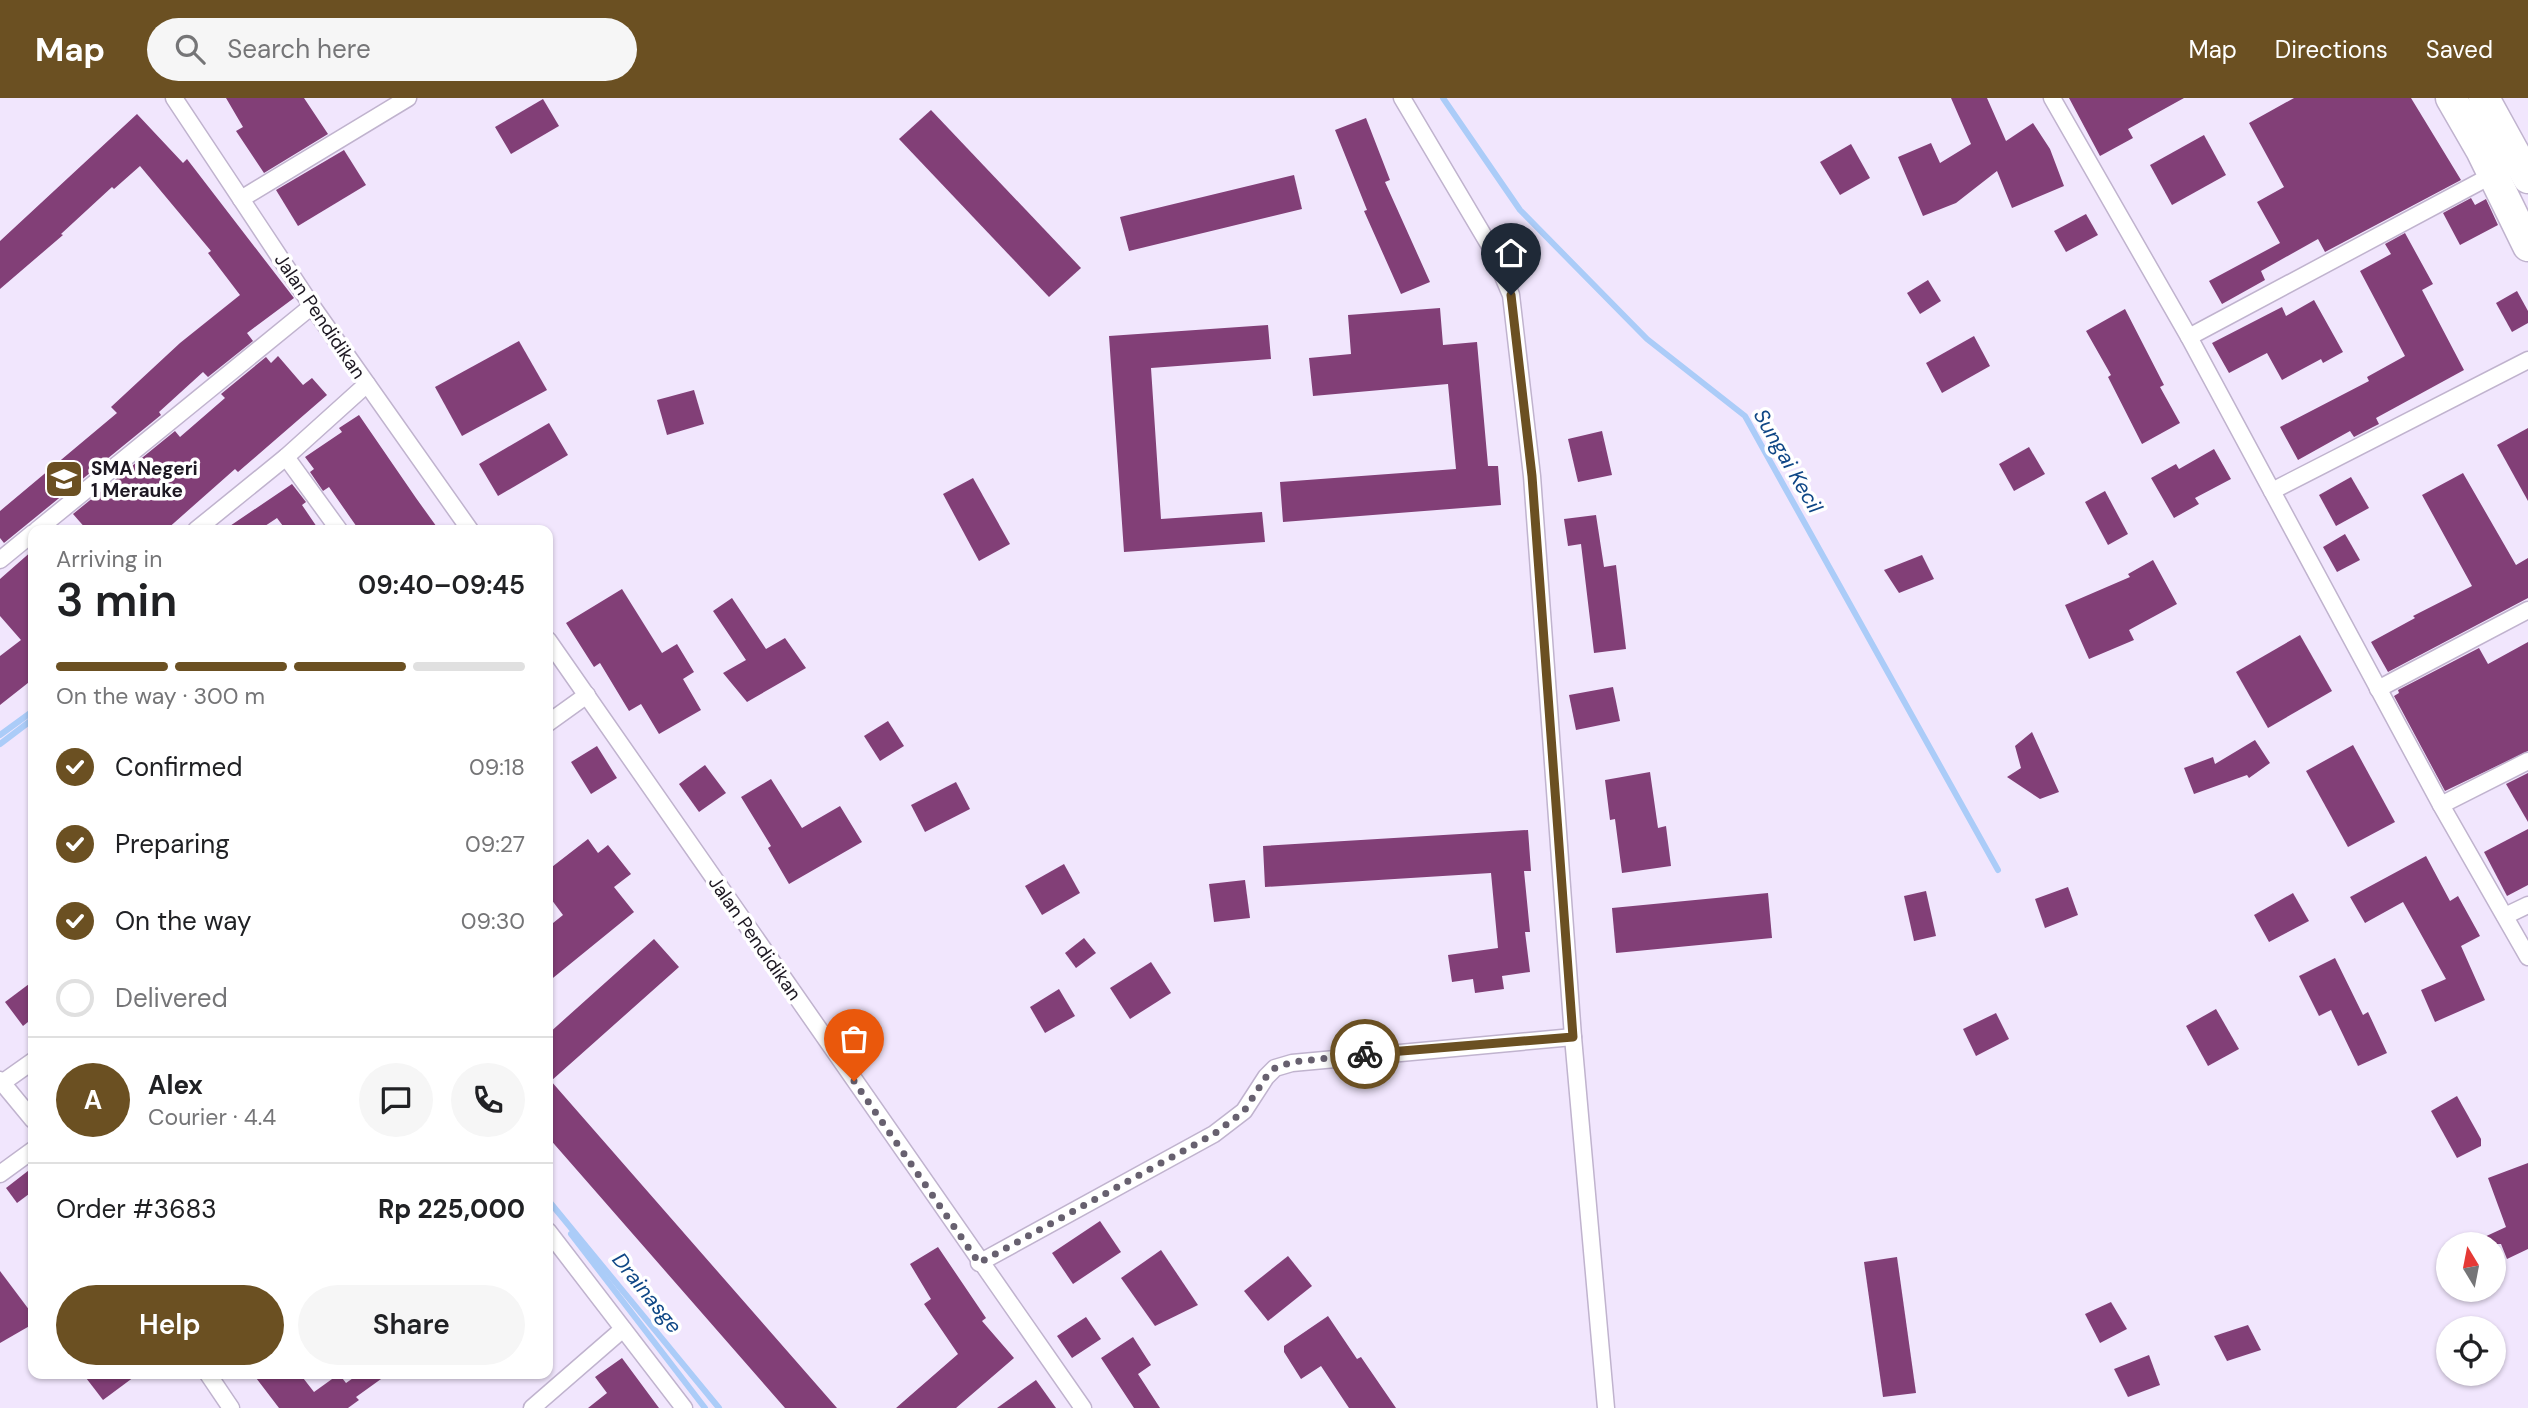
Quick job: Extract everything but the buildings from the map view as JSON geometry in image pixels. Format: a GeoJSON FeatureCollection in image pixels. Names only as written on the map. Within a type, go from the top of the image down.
{"type":"FeatureCollection","features":[{"type":"Feature","properties":{"kind":"highway"},"geometry":{"type":"LineString","coordinates":[[2451,98],[2514,172]]}},
{"type":"Feature","properties":{"kind":"highway"},"geometry":{"type":"LineString","coordinates":[[2484,98],[2514,172],[2528,246]]}},
{"type":"Feature","properties":{"kind":"street","name":"Jalan Pendidikan"},"geometry":{"type":"LineString","coordinates":[[174,98],[312,306],[466,525]]}},
{"type":"Feature","properties":{"kind":"street"},"geometry":{"type":"LineString","coordinates":[[241,199],[408,98]]}},
{"type":"Feature","properties":{"kind":"street"},"geometry":{"type":"LineString","coordinates":[[1402,98],[1491,248],[1511,295],[1532,476],[1573,1037],[1606,1408]]}},
{"type":"Feature","properties":{"kind":"street"},"geometry":{"type":"LineString","coordinates":[[2052,98],[2189,337],[2441,805],[2528,957]]}},
{"type":"Feature","properties":{"kind":"street"},"geometry":{"type":"LineString","coordinates":[[2189,337],[2514,172]]}},
{"type":"Feature","properties":{"kind":"street"},"geometry":{"type":"LineString","coordinates":[[44,525],[312,306]]}},
{"type":"Feature","properties":{"kind":"street"},"geometry":{"type":"LineString","coordinates":[[2272,491],[2528,360]]}},
{"type":"Feature","properties":{"kind":"street"},"geometry":{"type":"LineString","coordinates":[[202,525],[286,457],[367,384]]}},
{"type":"Feature","properties":{"kind":"street"},"geometry":{"type":"LineString","coordinates":[[286,457],[335,525]]}},
{"type":"Feature","properties":{"kind":"street"},"geometry":{"type":"LineString","coordinates":[[0,560],[28,538]]}},
{"type":"Feature","properties":{"kind":"street"},"geometry":{"type":"LineString","coordinates":[[2378,689],[2528,610]]}},
{"type":"Feature","properties":{"kind":"street","name":"Jalan Pendidikan"},"geometry":{"type":"LineString","coordinates":[[553,647],[979,1263],[1083,1408]]}},
{"type":"Feature","properties":{"kind":"street"},"geometry":{"type":"LineString","coordinates":[[553,719],[587,695]]}},
{"type":"Feature","properties":{"kind":"street"},"geometry":{"type":"LineString","coordinates":[[2441,805],[2528,761]]}},
{"type":"Feature","properties":{"kind":"street"},"geometry":{"type":"LineString","coordinates":[[2505,916],[2528,905]]}},
{"type":"Feature","properties":{"kind":"street"},"geometry":{"type":"LineString","coordinates":[[979,1263],[1214,1134],[1244,1111],[1275,1068],[1320,1058],[1573,1037]]}},
{"type":"Feature","properties":{"kind":"street"},"geometry":{"type":"LineString","coordinates":[[28,1064],[1,1082],[28,1114]]}},
{"type":"Feature","properties":{"kind":"street"},"geometry":{"type":"LineString","coordinates":[[0,1174],[28,1154]]}},
{"type":"Feature","properties":{"kind":"street"},"geometry":{"type":"LineString","coordinates":[[553,1238],[684,1408]]}},
{"type":"Feature","properties":{"kind":"street"},"geometry":{"type":"LineString","coordinates":[[532,1408],[623,1329]]}},
{"type":"Feature","properties":{"kind":"street"},"geometry":{"type":"LineString","coordinates":[[211,1379],[231,1408]]}},
{"type":"Feature","properties":{"kind":"waterway","name":"Sungai Kecil"},"geometry":{"type":"LineString","coordinates":[[1443,98],[1520,210],[1647,339],[1745,416],[1998,870]]}},
{"type":"Feature","properties":{"kind":"waterway","name":"Sungai Kecil"},"geometry":{"type":"LineString","coordinates":[[0,735],[28,715]]}},
{"type":"Feature","properties":{"kind":"waterway","name":"Drainasge"},"geometry":{"type":"LineString","coordinates":[[0,744],[28,723]]}},
{"type":"Feature","properties":{"kind":"waterway","name":"Drainasge"},"geometry":{"type":"LineString","coordinates":[[553,1206],[719,1408]]}},
{"type":"Feature","properties":{"kind":"waterway","name":"Sungai Kecil"},"geometry":{"type":"LineString","coordinates":[[571,1234],[705,1408]]}},
{"type":"Feature","properties":{"kind":"way so far"},"geometry":{"type":"LineString","coordinates":[[854,1081],[979,1263],[1214,1134],[1244,1111],[1256,1090],[1275,1068],[1292,1062],[1365,1054]]}},
{"type":"Feature","properties":{"kind":"place","name":"SMA Negeri 1 Merauke"},"geometry":{"type":"Point","coordinates":[64,479]}},
{"type":"Feature","properties":{"kind":"route"},"geometry":{"type":"LineString","coordinates":[[1365,1054],[1573,1037],[1532,476],[1520,352],[1511,295]]}}]}
